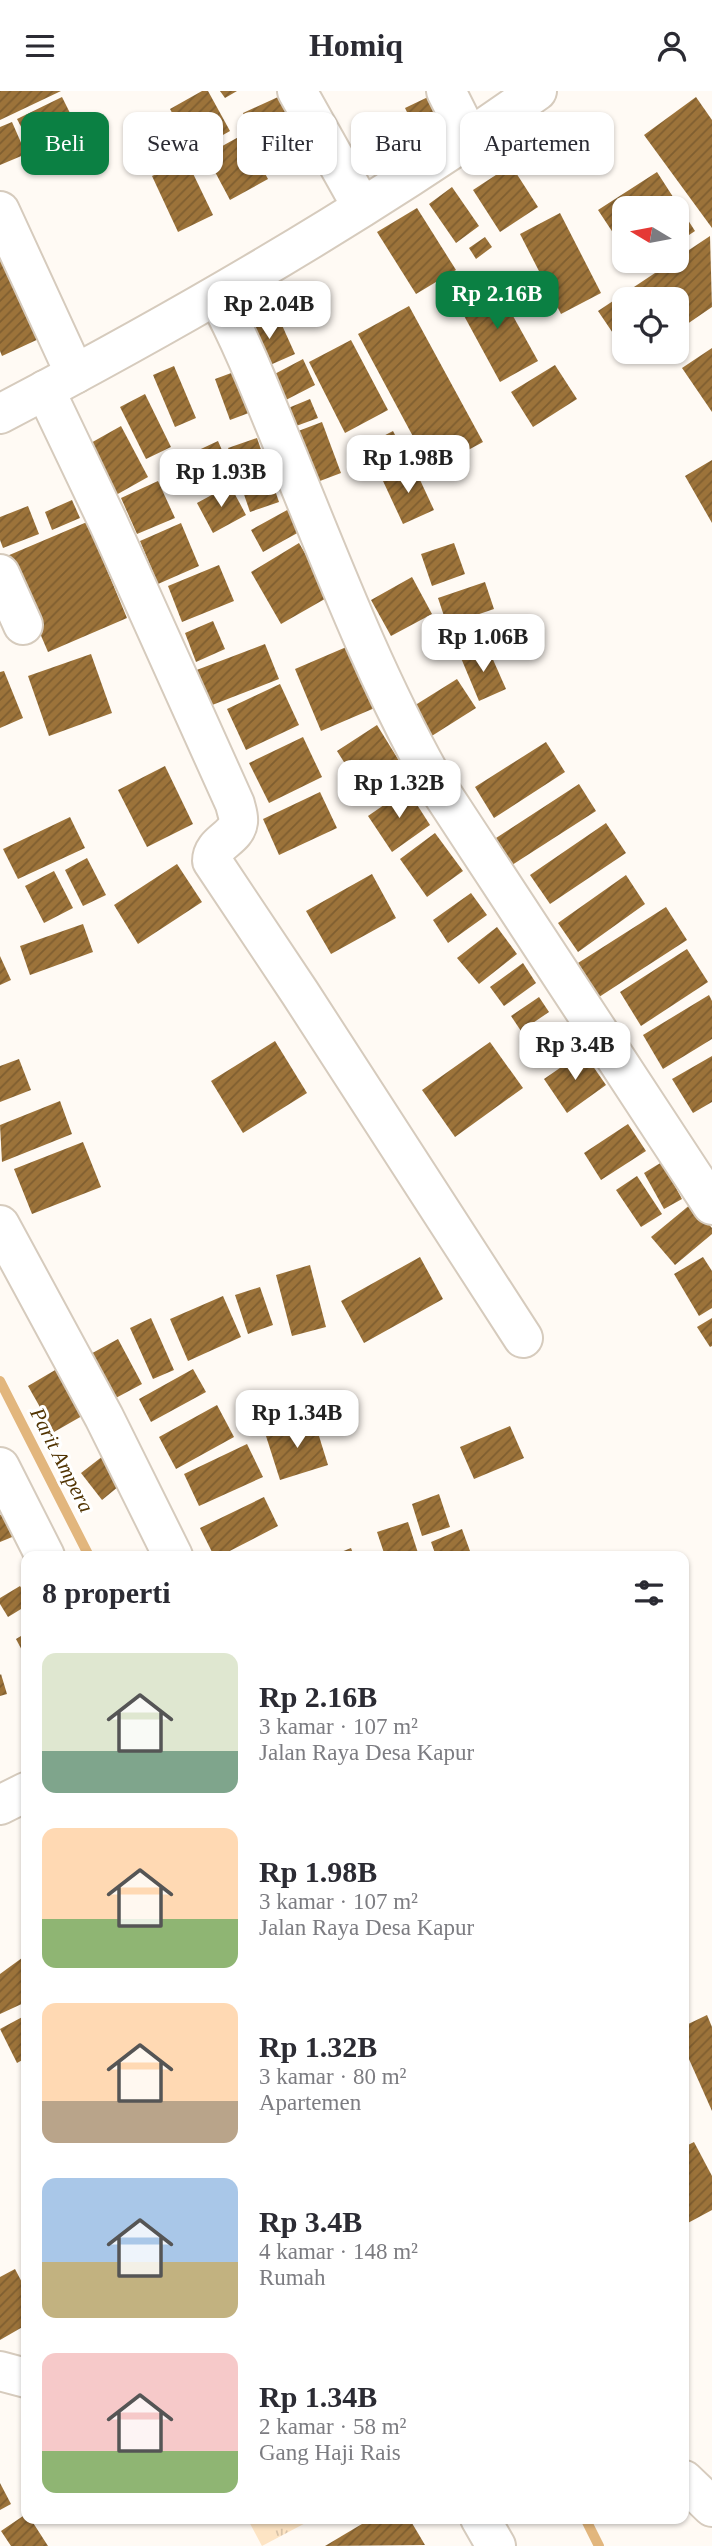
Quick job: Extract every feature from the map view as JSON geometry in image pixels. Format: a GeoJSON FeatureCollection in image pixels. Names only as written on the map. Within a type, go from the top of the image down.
{"type":"FeatureCollection","features":[{"type":"Feature","properties":{"kind":"street"},"geometry":{"type":"LineString","coordinates":[[297,91],[362,207]]}},
{"type":"Feature","properties":{"kind":"street"},"geometry":{"type":"LineString","coordinates":[[446,91],[460,119]]}},
{"type":"Feature","properties":{"kind":"street"},"geometry":{"type":"LineString","coordinates":[[508,112],[537,91]]}},
{"type":"Feature","properties":{"kind":"street"},"geometry":{"type":"LineString","coordinates":[[0,414],[217,296],[460,145]]}},
{"type":"Feature","properties":{"kind":"street"},"geometry":{"type":"LineString","coordinates":[[0,211],[108,522],[235,804],[238,821],[236,829],[212,853],[212,861],[523,1338]]}},
{"type":"Feature","properties":{"kind":"street"},"geometry":{"type":"LineString","coordinates":[[217,296],[261,393],[376,667],[432,778],[712,1205]]}},
{"type":"Feature","properties":{"kind":"street"},"geometry":{"type":"LineString","coordinates":[[0,574],[23,625]]}},
{"type":"Feature","properties":{"kind":"street"},"geometry":{"type":"LineString","coordinates":[[0,1225],[104,1417],[171,1551]]}},
{"type":"Feature","properties":{"kind":"street"},"geometry":{"type":"LineString","coordinates":[[0,1467],[42,1551]]}},
{"type":"Feature","properties":{"kind":"street"},"geometry":{"type":"LineString","coordinates":[[0,1805],[21,1794]]}},
{"type":"Feature","properties":{"kind":"street"},"geometry":{"type":"LineString","coordinates":[[0,2371],[21,2377]]}},
{"type":"Feature","properties":{"kind":"street"},"geometry":{"type":"LineString","coordinates":[[689,2487],[712,2507]]}},
{"type":"Feature","properties":{"kind":"street"},"geometry":{"type":"LineString","coordinates":[[483,2524],[496,2546]]}},
{"type":"Feature","properties":{"kind":"green space"},"geometry":{"type":"Polygon","coordinates":[[[250,2524],[304,2524],[262,2546],[250,2524]]]}},
{"type":"Feature","properties":{"kind":"building"},"geometry":{"type":"Polygon","coordinates":[[[0,91],[61,91],[0,120],[0,91]]]}},
{"type":"Feature","properties":{"kind":"building"},"geometry":{"type":"Polygon","coordinates":[[[202,91],[208,91],[220,112],[172,112],[170,109],[202,91]]]}},
{"type":"Feature","properties":{"kind":"building"},"geometry":{"type":"Polygon","coordinates":[[[220,91],[237,91],[225,98],[220,91]]]}},
{"type":"Feature","properties":{"kind":"building"},"geometry":{"type":"Polygon","coordinates":[[[289,92],[298,112],[245,112],[289,92]]]}},
{"type":"Feature","properties":{"kind":"building"},"geometry":{"type":"Polygon","coordinates":[[[62,97],[70,112],[31,112],[62,97]]]}},
{"type":"Feature","properties":{"kind":"building"},"geometry":{"type":"Polygon","coordinates":[[[428,97],[434,112],[407,112],[405,108],[428,97]]]}},
{"type":"Feature","properties":{"kind":"building"},"geometry":{"type":"Polygon","coordinates":[[[696,97],[712,120],[712,228],[690,196],[644,135],[696,97]]]}},
{"type":"Feature","properties":{"kind":"building"},"geometry":{"type":"Polygon","coordinates":[[[223,118],[230,131],[223,135],[223,118]]]}},
{"type":"Feature","properties":{"kind":"building"},"geometry":{"type":"Polygon","coordinates":[[[12,122],[21,143],[21,156],[0,165],[0,127],[12,122]]]}},
{"type":"Feature","properties":{"kind":"building"},"geometry":{"type":"Polygon","coordinates":[[[237,138],[237,175],[266,175],[268,179],[230,200],[217,175],[223,175],[223,146],[237,138]]]}},
{"type":"Feature","properties":{"kind":"building"},"geometry":{"type":"Polygon","coordinates":[[[657,172],[672,196],[620,196],[657,172]]]}},
{"type":"Feature","properties":{"kind":"building"},"geometry":{"type":"Polygon","coordinates":[[[194,175],[213,215],[178,232],[152,176],[194,175]]]}},
{"type":"Feature","properties":{"kind":"building"},"geometry":{"type":"Polygon","coordinates":[[[496,175],[517,175],[538,207],[500,232],[473,190],[496,175]]]}},
{"type":"Feature","properties":{"kind":"building"},"geometry":{"type":"Polygon","coordinates":[[[452,187],[479,226],[456,243],[429,204],[452,187]]]}},
{"type":"Feature","properties":{"kind":"building"},"geometry":{"type":"Polygon","coordinates":[[[612,201],[612,231],[598,210],[612,201]]]}},
{"type":"Feature","properties":{"kind":"building"},"geometry":{"type":"Polygon","coordinates":[[[417,208],[456,270],[416,294],[377,232],[417,208]]]}},
{"type":"Feature","properties":{"kind":"building"},"geometry":{"type":"Polygon","coordinates":[[[560,213],[601,293],[561,314],[520,234],[560,213]]]}},
{"type":"Feature","properties":{"kind":"building"},"geometry":{"type":"Polygon","coordinates":[[[710,236],[712,307],[689,323],[689,287],[634,287],[655,273],[690,273],[690,249],[710,236]]]}},
{"type":"Feature","properties":{"kind":"building"},"geometry":{"type":"Polygon","coordinates":[[[485,237],[492,247],[476,259],[469,248],[485,237]]]}},
{"type":"Feature","properties":{"kind":"building"},"geometry":{"type":"Polygon","coordinates":[[[0,240],[43,337],[2,356],[0,351],[0,240]]]}},
{"type":"Feature","properties":{"kind":"building"},"geometry":{"type":"Polygon","coordinates":[[[493,280],[538,361],[500,382],[456,301],[493,280]]]}},
{"type":"Feature","properties":{"kind":"building"},"geometry":{"type":"Polygon","coordinates":[[[612,302],[612,332],[598,311],[612,302]]]}},
{"type":"Feature","properties":{"kind":"building"},"geometry":{"type":"Polygon","coordinates":[[[409,306],[483,442],[431,470],[358,334],[409,306]]]}},
{"type":"Feature","properties":{"kind":"building"},"geometry":{"type":"Polygon","coordinates":[[[276,312],[295,354],[261,369],[242,328],[276,312]]]}},
{"type":"Feature","properties":{"kind":"building"},"geometry":{"type":"Polygon","coordinates":[[[351,340],[388,410],[345,433],[309,362],[351,340]]]}},
{"type":"Feature","properties":{"kind":"building"},"geometry":{"type":"Polygon","coordinates":[[[712,348],[712,412],[682,368],[712,348]]]}},
{"type":"Feature","properties":{"kind":"building"},"geometry":{"type":"Polygon","coordinates":[[[303,359],[315,385],[282,402],[269,377],[303,359]]]}},
{"type":"Feature","properties":{"kind":"building"},"geometry":{"type":"Polygon","coordinates":[[[555,365],[577,399],[533,427],[511,392],[555,365]]]}},
{"type":"Feature","properties":{"kind":"building"},"geometry":{"type":"Polygon","coordinates":[[[174,366],[196,418],[175,427],[153,375],[174,366]]]}},
{"type":"Feature","properties":{"kind":"building"},"geometry":{"type":"Polygon","coordinates":[[[242,369],[257,410],[230,420],[215,379],[242,369]]]}},
{"type":"Feature","properties":{"kind":"building"},"geometry":{"type":"Polygon","coordinates":[[[145,394],[171,447],[146,459],[120,407],[145,394]]]}},
{"type":"Feature","properties":{"kind":"building"},"geometry":{"type":"Polygon","coordinates":[[[310,399],[318,418],[288,429],[281,411],[310,399]]]}},
{"type":"Feature","properties":{"kind":"building"},"geometry":{"type":"Polygon","coordinates":[[[322,422],[341,473],[312,484],[293,433],[322,422]]]}},
{"type":"Feature","properties":{"kind":"building"},"geometry":{"type":"Polygon","coordinates":[[[121,426],[148,477],[116,495],[89,444],[121,426]]]}},
{"type":"Feature","properties":{"kind":"building"},"geometry":{"type":"Polygon","coordinates":[[[393,431],[407,458],[379,471],[366,445],[393,431]]]}},
{"type":"Feature","properties":{"kind":"building"},"geometry":{"type":"Polygon","coordinates":[[[257,438],[279,502],[250,512],[228,448],[257,438]]]}},
{"type":"Feature","properties":{"kind":"building"},"geometry":{"type":"Polygon","coordinates":[[[218,441],[233,475],[202,489],[188,455],[218,441]]]}},
{"type":"Feature","properties":{"kind":"building"},"geometry":{"type":"Polygon","coordinates":[[[712,460],[712,523],[685,476],[712,460]]]}},
{"type":"Feature","properties":{"kind":"building"},"geometry":{"type":"Polygon","coordinates":[[[414,467],[434,510],[403,524],[383,481],[414,467]]]}},
{"type":"Feature","properties":{"kind":"building"},"geometry":{"type":"Polygon","coordinates":[[[158,481],[175,518],[137,534],[121,498],[158,481]]]}},
{"type":"Feature","properties":{"kind":"building"},"geometry":{"type":"Polygon","coordinates":[[[230,485],[246,515],[213,533],[197,503],[230,485]]]}},
{"type":"Feature","properties":{"kind":"building"},"geometry":{"type":"Polygon","coordinates":[[[72,500],[80,518],[52,530],[45,512],[72,500]]]}},
{"type":"Feature","properties":{"kind":"building"},"geometry":{"type":"Polygon","coordinates":[[[28,506],[39,534],[3,548],[0,540],[0,517],[28,506]]]}},
{"type":"Feature","properties":{"kind":"building"},"geometry":{"type":"Polygon","coordinates":[[[289,509],[301,531],[263,552],[251,530],[289,509]]]}},
{"type":"Feature","properties":{"kind":"building"},"geometry":{"type":"Polygon","coordinates":[[[87,522],[127,618],[48,652],[7,556],[87,522]]]}},
{"type":"Feature","properties":{"kind":"building"},"geometry":{"type":"Polygon","coordinates":[[[181,523],[199,566],[158,584],[140,541],[181,523]]]}},
{"type":"Feature","properties":{"kind":"building"},"geometry":{"type":"Polygon","coordinates":[[[299,543],[330,596],[281,624],[251,572],[299,543]]]}},
{"type":"Feature","properties":{"kind":"building"},"geometry":{"type":"Polygon","coordinates":[[[454,543],[465,574],[432,586],[421,554],[454,543]]]}},
{"type":"Feature","properties":{"kind":"building"},"geometry":{"type":"Polygon","coordinates":[[[219,565],[234,601],[182,622],[168,586],[219,565]]]}},
{"type":"Feature","properties":{"kind":"building"},"geometry":{"type":"Polygon","coordinates":[[[412,577],[432,614],[391,636],[371,600],[412,577]]]}},
{"type":"Feature","properties":{"kind":"building"},"geometry":{"type":"Polygon","coordinates":[[[485,582],[494,609],[447,625],[438,598],[485,582]]]}},
{"type":"Feature","properties":{"kind":"building"},"geometry":{"type":"Polygon","coordinates":[[[213,621],[225,649],[196,662],[185,633],[213,621]]]}},
{"type":"Feature","properties":{"kind":"building"},"geometry":{"type":"Polygon","coordinates":[[[265,644],[279,679],[207,707],[194,671],[265,644]]]}},
{"type":"Feature","properties":{"kind":"building"},"geometry":{"type":"Polygon","coordinates":[[[351,645],[377,707],[321,731],[295,669],[351,645]]]}},
{"type":"Feature","properties":{"kind":"building"},"geometry":{"type":"Polygon","coordinates":[[[487,646],[506,689],[479,701],[461,658],[487,646]]]}},
{"type":"Feature","properties":{"kind":"building"},"geometry":{"type":"Polygon","coordinates":[[[91,654],[112,713],[49,736],[28,676],[91,654]]]}},
{"type":"Feature","properties":{"kind":"building"},"geometry":{"type":"Polygon","coordinates":[[[4,671],[23,718],[0,728],[0,672],[4,671]]]}},
{"type":"Feature","properties":{"kind":"building"},"geometry":{"type":"Polygon","coordinates":[[[457,679],[476,708],[427,739],[409,709],[457,679]]]}},
{"type":"Feature","properties":{"kind":"building"},"geometry":{"type":"Polygon","coordinates":[[[280,684],[299,725],[246,750],[227,709],[280,684]]]}},
{"type":"Feature","properties":{"kind":"building"},"geometry":{"type":"Polygon","coordinates":[[[377,725],[406,772],[366,797],[337,751],[377,725]]]}},
{"type":"Feature","properties":{"kind":"building"},"geometry":{"type":"Polygon","coordinates":[[[303,737],[322,777],[269,803],[249,763],[303,737]]]}},
{"type":"Feature","properties":{"kind":"building"},"geometry":{"type":"Polygon","coordinates":[[[546,742],[565,772],[494,818],[475,787],[546,742]]]}},
{"type":"Feature","properties":{"kind":"building"},"geometry":{"type":"Polygon","coordinates":[[[165,766],[193,824],[147,847],[118,790],[165,766]]]}},
{"type":"Feature","properties":{"kind":"building"},"geometry":{"type":"Polygon","coordinates":[[[579,784],[596,811],[512,865],[496,838],[579,784]]]}},
{"type":"Feature","properties":{"kind":"building"},"geometry":{"type":"Polygon","coordinates":[[[407,789],[430,825],[392,852],[368,816],[407,789]]]}},
{"type":"Feature","properties":{"kind":"building"},"geometry":{"type":"Polygon","coordinates":[[[320,792],[337,828],[279,855],[263,819],[320,792]]]}},
{"type":"Feature","properties":{"kind":"building"},"geometry":{"type":"Polygon","coordinates":[[[70,817],[85,848],[18,879],[3,849],[70,817]]]}},
{"type":"Feature","properties":{"kind":"building"},"geometry":{"type":"Polygon","coordinates":[[[606,823],[626,853],[550,904],[530,875],[606,823]]]}},
{"type":"Feature","properties":{"kind":"building"},"geometry":{"type":"Polygon","coordinates":[[[435,833],[463,871],[427,897],[400,859],[435,833]]]}},
{"type":"Feature","properties":{"kind":"building"},"geometry":{"type":"Polygon","coordinates":[[[87,858],[106,895],[83,906],[65,870],[87,858]]]}},
{"type":"Feature","properties":{"kind":"building"},"geometry":{"type":"Polygon","coordinates":[[[177,864],[202,902],[138,944],[114,905],[177,864]]]}},
{"type":"Feature","properties":{"kind":"building"},"geometry":{"type":"Polygon","coordinates":[[[54,871],[73,908],[44,923],[25,886],[54,871]]]}},
{"type":"Feature","properties":{"kind":"building"},"geometry":{"type":"Polygon","coordinates":[[[372,874],[396,918],[331,954],[306,911],[372,874]]]}},
{"type":"Feature","properties":{"kind":"building"},"geometry":{"type":"Polygon","coordinates":[[[626,875],[645,904],[578,952],[558,923],[626,875]]]}},
{"type":"Feature","properties":{"kind":"building"},"geometry":{"type":"Polygon","coordinates":[[[471,893],[487,915],[448,943],[433,920],[471,893]]]}},
{"type":"Feature","properties":{"kind":"building"},"geometry":{"type":"Polygon","coordinates":[[[666,907],[687,940],[599,997],[578,963],[666,907]]]}},
{"type":"Feature","properties":{"kind":"building"},"geometry":{"type":"Polygon","coordinates":[[[83,924],[93,952],[30,975],[20,946],[83,924]]]}},
{"type":"Feature","properties":{"kind":"building"},"geometry":{"type":"Polygon","coordinates":[[[497,927],[517,954],[479,984],[457,958],[497,927]]]}},
{"type":"Feature","properties":{"kind":"building"},"geometry":{"type":"Polygon","coordinates":[[[687,949],[708,982],[641,1026],[620,992],[687,949]]]}},
{"type":"Feature","properties":{"kind":"building"},"geometry":{"type":"Polygon","coordinates":[[[0,956],[11,980],[0,985],[0,956]]]}},
{"type":"Feature","properties":{"kind":"building"},"geometry":{"type":"Polygon","coordinates":[[[523,963],[536,983],[504,1006],[490,987],[523,963]]]}},
{"type":"Feature","properties":{"kind":"building"},"geometry":{"type":"Polygon","coordinates":[[[709,995],[712,1001],[712,1039],[663,1069],[643,1035],[709,995]]]}},
{"type":"Feature","properties":{"kind":"building"},"geometry":{"type":"Polygon","coordinates":[[[539,997],[549,1012],[521,1031],[511,1016],[539,997]]]}},
{"type":"Feature","properties":{"kind":"building"},"geometry":{"type":"Polygon","coordinates":[[[568,1023],[582,1042],[551,1066],[536,1046],[568,1023]]]}},
{"type":"Feature","properties":{"kind":"building"},"geometry":{"type":"Polygon","coordinates":[[[275,1041],[307,1093],[243,1133],[211,1081],[275,1041]]]}},
{"type":"Feature","properties":{"kind":"building"},"geometry":{"type":"Polygon","coordinates":[[[490,1042],[523,1088],[455,1137],[422,1090],[490,1042]]]}},
{"type":"Feature","properties":{"kind":"building"},"geometry":{"type":"Polygon","coordinates":[[[583,1052],[606,1085],[567,1113],[544,1079],[583,1052]]]}},
{"type":"Feature","properties":{"kind":"building"},"geometry":{"type":"Polygon","coordinates":[[[712,1056],[712,1102],[693,1113],[672,1079],[712,1056]]]}},
{"type":"Feature","properties":{"kind":"building"},"geometry":{"type":"Polygon","coordinates":[[[19,1059],[31,1090],[0,1102],[0,1066],[19,1059]]]}},
{"type":"Feature","properties":{"kind":"building"},"geometry":{"type":"Polygon","coordinates":[[[60,1101],[72,1134],[2,1162],[0,1125],[60,1101]]]}},
{"type":"Feature","properties":{"kind":"building"},"geometry":{"type":"Polygon","coordinates":[[[628,1124],[646,1151],[601,1180],[584,1153],[628,1124]]]}},
{"type":"Feature","properties":{"kind":"building"},"geometry":{"type":"Polygon","coordinates":[[[83,1142],[101,1187],[32,1214],[14,1169],[83,1142]]]}},
{"type":"Feature","properties":{"kind":"building"},"geometry":{"type":"Polygon","coordinates":[[[662,1162],[682,1199],[664,1209],[644,1173],[662,1162]]]}},
{"type":"Feature","properties":{"kind":"building"},"geometry":{"type":"Polygon","coordinates":[[[637,1176],[662,1214],[641,1227],[616,1190],[637,1176]]]}},
{"type":"Feature","properties":{"kind":"building"},"geometry":{"type":"Polygon","coordinates":[[[691,1204],[712,1228],[712,1234],[675,1265],[651,1237],[691,1204]]]}},
{"type":"Feature","properties":{"kind":"building"},"geometry":{"type":"Polygon","coordinates":[[[420,1257],[443,1299],[364,1343],[341,1301],[420,1257]]]}},
{"type":"Feature","properties":{"kind":"building"},"geometry":{"type":"Polygon","coordinates":[[[703,1257],[712,1271],[712,1308],[699,1316],[674,1274],[703,1257]]]}},
{"type":"Feature","properties":{"kind":"building"},"geometry":{"type":"Polygon","coordinates":[[[310,1265],[326,1327],[292,1336],[276,1275],[310,1265]]]}},
{"type":"Feature","properties":{"kind":"building"},"geometry":{"type":"Polygon","coordinates":[[[260,1287],[273,1325],[248,1334],[235,1295],[260,1287]]]}},
{"type":"Feature","properties":{"kind":"building"},"geometry":{"type":"Polygon","coordinates":[[[223,1296],[241,1337],[188,1361],[170,1319],[223,1296]]]}},
{"type":"Feature","properties":{"kind":"building"},"geometry":{"type":"Polygon","coordinates":[[[151,1318],[174,1370],[153,1379],[130,1328],[151,1318]]]}},
{"type":"Feature","properties":{"kind":"building"},"geometry":{"type":"Polygon","coordinates":[[[712,1318],[712,1346],[710,1347],[697,1327],[712,1318]]]}},
{"type":"Feature","properties":{"kind":"building"},"geometry":{"type":"Polygon","coordinates":[[[118,1339],[142,1384],[112,1400],[87,1356],[118,1339]]]}},
{"type":"Feature","properties":{"kind":"building"},"geometry":{"type":"Polygon","coordinates":[[[62,1366],[89,1412],[54,1432],[28,1386],[62,1366]]]}},
{"type":"Feature","properties":{"kind":"building"},"geometry":{"type":"Polygon","coordinates":[[[193,1369],[206,1392],[151,1422],[139,1399],[193,1369]]]}},
{"type":"Feature","properties":{"kind":"building"},"geometry":{"type":"Polygon","coordinates":[[[217,1405],[234,1437],[176,1469],[159,1437],[217,1405]]]}},
{"type":"Feature","properties":{"kind":"building"},"geometry":{"type":"Polygon","coordinates":[[[314,1420],[328,1465],[280,1480],[266,1436],[314,1420]]]}},
{"type":"Feature","properties":{"kind":"building"},"geometry":{"type":"Polygon","coordinates":[[[510,1426],[524,1458],[474,1479],[460,1447],[510,1426]]]}},
{"type":"Feature","properties":{"kind":"building"},"geometry":{"type":"Polygon","coordinates":[[[247,1444],[263,1477],[199,1506],[184,1474],[247,1444]]]}},
{"type":"Feature","properties":{"kind":"building"},"geometry":{"type":"Polygon","coordinates":[[[103,1456],[124,1482],[102,1500],[81,1473],[103,1456]]]}},
{"type":"Feature","properties":{"kind":"building"},"geometry":{"type":"Polygon","coordinates":[[[439,1494],[450,1527],[422,1536],[412,1504],[439,1494]]]}},
{"type":"Feature","properties":{"kind":"building"},"geometry":{"type":"Polygon","coordinates":[[[264,1497],[278,1526],[230,1551],[212,1551],[200,1528],[264,1497]]]}},
{"type":"Feature","properties":{"kind":"building"},"geometry":{"type":"Polygon","coordinates":[[[5,1512],[17,1535],[0,1542],[0,1515],[5,1512]]]}},
{"type":"Feature","properties":{"kind":"building"},"geometry":{"type":"Polygon","coordinates":[[[408,1522],[417,1551],[383,1551],[377,1532],[408,1522]]]}},
{"type":"Feature","properties":{"kind":"building"},"geometry":{"type":"Polygon","coordinates":[[[462,1529],[470,1551],[434,1551],[431,1542],[462,1529]]]}},
{"type":"Feature","properties":{"kind":"building"},"geometry":{"type":"Polygon","coordinates":[[[20,1586],[21,1609],[8,1617],[0,1604],[0,1598],[20,1586]]]}},
{"type":"Feature","properties":{"kind":"building"},"geometry":{"type":"Polygon","coordinates":[[[21,1636],[21,1648],[16,1639],[21,1636]]]}},
{"type":"Feature","properties":{"kind":"building"},"geometry":{"type":"Polygon","coordinates":[[[0,1675],[7,1694],[0,1696],[0,1675]]]}},
{"type":"Feature","properties":{"kind":"building"},"geometry":{"type":"Polygon","coordinates":[[[21,1959],[21,2004],[0,2014],[0,1974],[21,1959]]]}},
{"type":"Feature","properties":{"kind":"building"},"geometry":{"type":"Polygon","coordinates":[[[707,2015],[712,2027],[712,2111],[689,2059],[689,2024],[707,2015]]]}},
{"type":"Feature","properties":{"kind":"building"},"geometry":{"type":"Polygon","coordinates":[[[21,2018],[21,2061],[17,2063],[0,2029],[21,2018]]]}},
{"type":"Feature","properties":{"kind":"building"},"geometry":{"type":"Polygon","coordinates":[[[694,2142],[712,2176],[712,2210],[689,2222],[689,2144],[694,2142]]]}},
{"type":"Feature","properties":{"kind":"building"},"geometry":{"type":"Polygon","coordinates":[[[15,2269],[21,2280],[21,2328],[0,2340],[0,2277],[15,2269]]]}},
{"type":"Feature","properties":{"kind":"building"},"geometry":{"type":"Polygon","coordinates":[[[0,2483],[11,2504],[0,2510],[0,2483]]]}},
{"type":"Feature","properties":{"kind":"building"},"geometry":{"type":"Polygon","coordinates":[[[21,2517],[21,2524],[34,2524],[48,2546],[11,2546],[1,2531],[21,2517]]]}},
{"type":"Feature","properties":{"kind":"building"},"geometry":{"type":"Polygon","coordinates":[[[362,2524],[413,2524],[425,2545],[325,2546],[362,2524]]]}},
{"type":"Feature","properties":{"kind":"waterway","name":"Parit Ampera"},"geometry":{"type":"LineString","coordinates":[[0,1381],[86,1551]]}},
{"type":"Feature","properties":{"kind":"waterway","name":"Parit Ampera"},"geometry":{"type":"LineString","coordinates":[[588,2524],[599,2546]]}}]}
